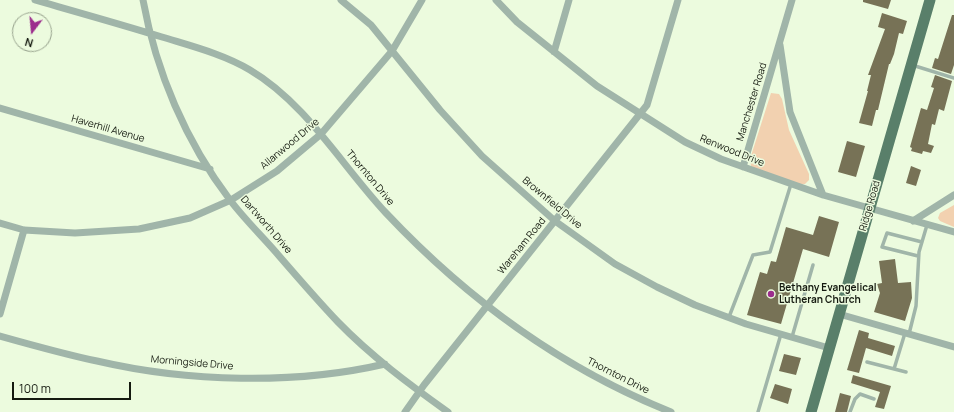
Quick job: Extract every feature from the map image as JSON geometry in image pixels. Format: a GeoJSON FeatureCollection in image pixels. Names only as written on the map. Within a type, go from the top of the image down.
{"type":"FeatureCollection","features":[{"type":"Feature","properties":{"kind":"main road","name":"Ridge Road"},"geometry":{"type":"LineString","coordinates":[[811,412],[930,0]]}},
{"type":"Feature","properties":{"kind":"street","name":"Thornton Drive"},"geometry":{"type":"LineString","coordinates":[[35,0],[207,50],[250,70],[290,101],[321,134],[385,212],[430,256],[486,306],[562,359],[609,384],[671,412]]}},
{"type":"Feature","properties":{"kind":"street","name":"Dartworth Drive"},"geometry":{"type":"LineString","coordinates":[[143,0],[149,33],[164,80],[183,122],[210,170],[231,200],[339,323],[385,364],[448,412]]}},
{"type":"Feature","properties":{"kind":"street","name":"Brownfield Drive"},"geometry":{"type":"LineString","coordinates":[[341,0],[371,25],[440,110],[482,156],[555,221],[615,264],[657,287],[695,305],[729,318],[829,348]]}},
{"type":"Feature","properties":{"kind":"street","name":"Allanwood Drive"},"geometry":{"type":"LineString","coordinates":[[0,223],[24,230],[75,233],[138,229],[190,218],[231,200],[278,171],[321,134],[392,51],[422,0]]}},
{"type":"Feature","properties":{"kind":"street","name":"Renwood Drive"},"geometry":{"type":"LineString","coordinates":[[496,0],[517,22],[597,86],[684,142],[721,159],[823,195],[954,232]]}},
{"type":"Feature","properties":{"kind":"street"},"geometry":{"type":"LineString","coordinates":[[554,52],[569,0]]}},
{"type":"Feature","properties":{"kind":"street","name":"Wareham Road"},"geometry":{"type":"LineString","coordinates":[[405,412],[419,391],[486,306],[647,105],[678,0]]}},
{"type":"Feature","properties":{"kind":"street","name":"Manchester Road"},"geometry":{"type":"LineString","coordinates":[[743,167],[792,0]]}},
{"type":"Feature","properties":{"kind":"street","name":"Manchester Road"},"geometry":{"type":"LineString","coordinates":[[780,43],[790,112],[823,195]]}},
{"type":"Feature","properties":{"kind":"street","name":"Haverhill Avenue"},"geometry":{"type":"LineString","coordinates":[[0,108],[210,170]]}},
{"type":"Feature","properties":{"kind":"street"},"geometry":{"type":"LineString","coordinates":[[913,220],[954,195]]}},
{"type":"Feature","properties":{"kind":"street"},"geometry":{"type":"LineString","coordinates":[[0,314],[24,230]]}},
{"type":"Feature","properties":{"kind":"street"},"geometry":{"type":"LineString","coordinates":[[839,314],[954,347]]}},
{"type":"Feature","properties":{"kind":"street","name":"Morningside Drive"},"geometry":{"type":"LineString","coordinates":[[0,336],[98,362],[168,373],[230,377],[301,377],[351,372],[385,364]]}},
{"type":"Feature","properties":{"kind":"lane"},"geometry":{"type":"LineString","coordinates":[[911,65],[954,78]]}},
{"type":"Feature","properties":{"kind":"lane"},"geometry":{"type":"LineString","coordinates":[[729,318],[754,255],[770,252],[791,184]]}},
{"type":"Feature","properties":{"kind":"lane"},"geometry":{"type":"LineString","coordinates":[[894,369],[916,306],[918,256],[927,224]]}},
{"type":"Feature","properties":{"kind":"lane"},"geometry":{"type":"LineString","coordinates":[[918,256],[882,247],[887,233],[922,242]]}},
{"type":"Feature","properties":{"kind":"lane"},"geometry":{"type":"LineString","coordinates":[[792,337],[813,265]]}},
{"type":"Feature","properties":{"kind":"lane"},"geometry":{"type":"LineString","coordinates":[[758,412],[781,334]]}},
{"type":"Feature","properties":{"kind":"lane"},"geometry":{"type":"LineString","coordinates":[[867,362],[906,372]]}},
{"type":"Feature","properties":{"kind":"lane"},"geometry":{"type":"LineString","coordinates":[[850,412],[855,399],[860,394],[874,399]]}},
{"type":"Feature","properties":{"kind":"shaded area"},"geometry":{"type":"Polygon","coordinates":[[[771,93],[779,94],[782,99],[789,130],[809,174],[809,180],[805,184],[799,184],[760,171],[751,166],[750,159],[771,93]]]}},
{"type":"Feature","properties":{"kind":"shaded area"},"geometry":{"type":"Polygon","coordinates":[[[954,205],[954,227],[940,221],[938,218],[940,213],[954,205]]]}},
{"type":"Feature","properties":{"kind":"building"},"geometry":{"type":"Polygon","coordinates":[[[863,0],[891,0],[888,9],[863,2],[863,0]]]}},
{"type":"Feature","properties":{"kind":"building"},"geometry":{"type":"Polygon","coordinates":[[[882,13],[907,21],[903,34],[899,33],[894,54],[889,64],[878,110],[876,110],[872,126],[859,123],[871,75],[868,75],[885,29],[878,27],[882,13]]]}},
{"type":"Feature","properties":{"kind":"building"},"geometry":{"type":"Polygon","coordinates":[[[952,15],[954,15],[954,65],[951,74],[932,68],[935,58],[938,59],[952,15]]]}},
{"type":"Feature","properties":{"kind":"building"},"geometry":{"type":"Polygon","coordinates":[[[935,75],[952,81],[944,111],[939,109],[935,125],[932,124],[928,144],[934,146],[931,153],[923,151],[922,154],[911,151],[912,148],[910,147],[921,108],[927,110],[934,88],[931,87],[935,75]]]}},
{"type":"Feature","properties":{"kind":"building"},"geometry":{"type":"Polygon","coordinates":[[[847,141],[865,146],[856,177],[838,172],[847,141]]]}},
{"type":"Feature","properties":{"kind":"building"},"geometry":{"type":"Polygon","coordinates":[[[911,166],[921,170],[916,186],[906,183],[911,166]]]}},
{"type":"Feature","properties":{"kind":"building","name":"Bethany Evangelical Lutheran Church"},"geometry":{"type":"Polygon","coordinates":[[[819,216],[839,222],[829,257],[803,249],[781,324],[747,315],[760,272],[767,274],[771,261],[776,262],[786,227],[813,235],[819,216]]]}},
{"type":"Feature","properties":{"kind":"building"},"geometry":{"type":"Polygon","coordinates":[[[895,259],[898,283],[911,282],[912,298],[905,321],[874,312],[880,293],[877,284],[882,283],[879,261],[895,259]]]}},
{"type":"Feature","properties":{"kind":"building"},"geometry":{"type":"Polygon","coordinates":[[[859,330],[869,333],[868,338],[895,346],[892,356],[866,348],[859,373],[847,370],[859,330]]]}},
{"type":"Feature","properties":{"kind":"building"},"geometry":{"type":"Polygon","coordinates":[[[784,354],[801,358],[796,375],[779,371],[784,354]]]}},
{"type":"Feature","properties":{"kind":"building"},"geometry":{"type":"Polygon","coordinates":[[[853,375],[891,386],[884,409],[875,407],[880,392],[851,383],[853,375]]]}},
{"type":"Feature","properties":{"kind":"building"},"geometry":{"type":"Polygon","coordinates":[[[775,384],[792,389],[788,404],[770,398],[775,384]]]}},
{"type":"Feature","properties":{"kind":"building"},"geometry":{"type":"Polygon","coordinates":[[[840,393],[851,396],[847,412],[835,412],[840,393]]]}},
{"type":"Feature","properties":{"kind":"place","name":"Bethany Evangelical Lutheran Church"},"geometry":{"type":"Point","coordinates":[771,294]}}]}
